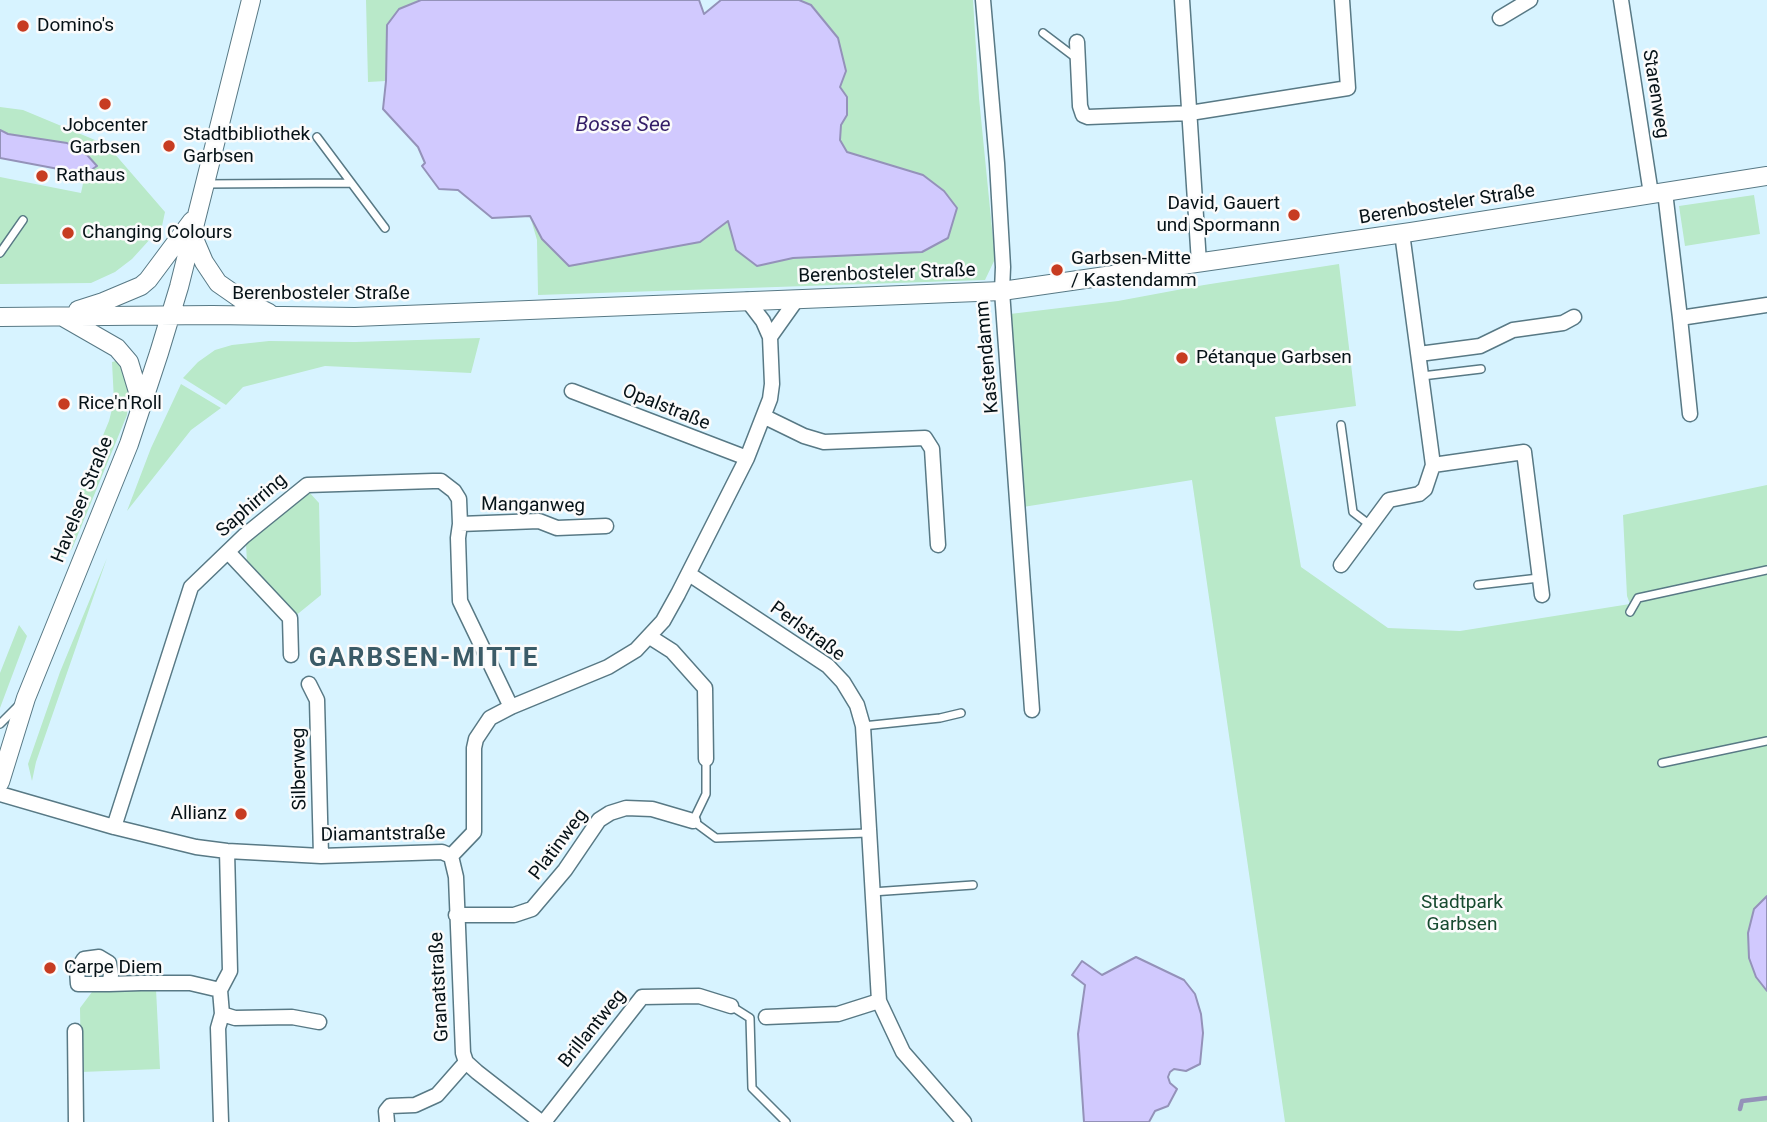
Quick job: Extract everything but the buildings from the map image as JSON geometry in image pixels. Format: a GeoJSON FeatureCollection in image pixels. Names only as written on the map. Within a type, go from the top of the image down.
{"type":"FeatureCollection","features":[{"type":"Feature","properties":{"kind":"street","name":"Havelser Straße"},"geometry":{"type":"LineString","coordinates":[[0,782],[26,698],[129,444],[171,315],[251,0]]}},
{"type":"Feature","properties":{"kind":"street","name":"Kastendamm"},"geometry":{"type":"LineString","coordinates":[[984,0],[1032,710]]}},
{"type":"Feature","properties":{"kind":"street"},"geometry":{"type":"LineString","coordinates":[[1182,0],[1199,263]]}},
{"type":"Feature","properties":{"kind":"street"},"geometry":{"type":"LineString","coordinates":[[1077,42],[1080,106],[1081,112],[1088,117],[1190,113],[1348,88],[1342,0]]}},
{"type":"Feature","properties":{"kind":"street"},"geometry":{"type":"LineString","coordinates":[[1500,18],[1530,0]]}},
{"type":"Feature","properties":{"kind":"street","name":"Starenweg"},"geometry":{"type":"LineString","coordinates":[[1621,0],[1680,318],[1690,414]]}},
{"type":"Feature","properties":{"kind":"street","name":"Berenbosteler Straße"},"geometry":{"type":"LineString","coordinates":[[0,317],[355,317],[1002,291],[1402,233],[1767,176]]}},
{"type":"Feature","properties":{"kind":"street"},"geometry":{"type":"LineString","coordinates":[[60,315],[103,302],[141,286],[196,215]]}},
{"type":"Feature","properties":{"kind":"street"},"geometry":{"type":"LineString","coordinates":[[1341,565],[1390,500],[1419,494],[1425,489],[1433,465],[1402,233]]}},
{"type":"Feature","properties":{"kind":"street"},"geometry":{"type":"LineString","coordinates":[[192,234],[204,262],[218,283],[272,315]]}},
{"type":"Feature","properties":{"kind":"street"},"geometry":{"type":"LineString","coordinates":[[770,337],[797,299]]}},
{"type":"Feature","properties":{"kind":"street","name":"Diamantstraße"},"geometry":{"type":"LineString","coordinates":[[0,794],[114,827],[227,852],[321,856],[442,852],[451,856],[474,832],[473,761],[476,739],[490,718],[607,667],[636,650],[663,621],[689,574],[765,417],[772,384],[770,337],[763,321],[747,300]]}},
{"type":"Feature","properties":{"kind":"street"},"geometry":{"type":"LineString","coordinates":[[1680,318],[1767,305]]}},
{"type":"Feature","properties":{"kind":"street"},"geometry":{"type":"LineString","coordinates":[[60,315],[117,348],[129,362],[142,405]]}},
{"type":"Feature","properties":{"kind":"street"},"geometry":{"type":"LineString","coordinates":[[1419,354],[1480,346],[1513,330],[1563,323],[1574,317]]}},
{"type":"Feature","properties":{"kind":"street","name":"Opalstraße"},"geometry":{"type":"LineString","coordinates":[[572,391],[747,458]]}},
{"type":"Feature","properties":{"kind":"street"},"geometry":{"type":"LineString","coordinates":[[765,417],[804,436],[824,442],[925,438],[932,449],[938,545]]}},
{"type":"Feature","properties":{"kind":"street"},"geometry":{"type":"LineString","coordinates":[[1433,465],[1524,452],[1542,595]]}},
{"type":"Feature","properties":{"kind":"street","name":"Saphirring"},"geometry":{"type":"LineString","coordinates":[[114,827],[191,587],[293,495],[313,484],[441,481],[449,486],[459,499],[460,601],[512,707]]}},
{"type":"Feature","properties":{"kind":"street","name":"Manganweg"},"geometry":{"type":"LineString","coordinates":[[460,524],[539,521],[557,527],[606,526]]}},
{"type":"Feature","properties":{"kind":"street"},"geometry":{"type":"LineString","coordinates":[[228,552],[290,618],[291,655]]}},
{"type":"Feature","properties":{"kind":"street","name":"Perlstraße"},"geometry":{"type":"LineString","coordinates":[[689,574],[828,667],[843,682],[857,705],[863,726],[879,1001],[903,1052],[964,1122]]}},
{"type":"Feature","properties":{"kind":"street"},"geometry":{"type":"LineString","coordinates":[[650,636],[672,652],[705,688],[706,759]]}},
{"type":"Feature","properties":{"kind":"street","name":"Silberweg"},"geometry":{"type":"LineString","coordinates":[[309,684],[317,700],[321,856]]}},
{"type":"Feature","properties":{"kind":"street","name":"Platinweg"},"geometry":{"type":"LineString","coordinates":[[456,915],[514,915],[532,909],[565,870],[599,820],[610,813],[626,808],[652,809],[693,821]]}},
{"type":"Feature","properties":{"kind":"street"},"geometry":{"type":"LineString","coordinates":[[220,1122],[220,990],[230,971],[227,852]]}},
{"type":"Feature","properties":{"kind":"street","name":"Granatstraße"},"geometry":{"type":"LineString","coordinates":[[451,856],[456,877],[461,1043],[466,1062],[542,1122]]}},
{"type":"Feature","properties":{"kind":"street"},"geometry":{"type":"LineString","coordinates":[[108,984],[190,983],[220,990]]}},
{"type":"Feature","properties":{"kind":"street","name":"Brillantweg"},"geometry":{"type":"LineString","coordinates":[[542,1122],[642,997],[699,996],[731,1006]]}},
{"type":"Feature","properties":{"kind":"street"},"geometry":{"type":"LineString","coordinates":[[766,1017],[838,1014],[879,1001]]}},
{"type":"Feature","properties":{"kind":"street"},"geometry":{"type":"LineString","coordinates":[[222,1014],[235,1018],[292,1017],[319,1022]]}},
{"type":"Feature","properties":{"kind":"street"},"geometry":{"type":"LineString","coordinates":[[75,1031],[73,1045],[76,1122]]}},
{"type":"Feature","properties":{"kind":"street"},"geometry":{"type":"LineString","coordinates":[[387,1122],[386,1111],[390,1106],[415,1105],[437,1095],[466,1062]]}},
{"type":"Feature","properties":{"kind":"lane"},"geometry":{"type":"LineString","coordinates":[[1043,33],[1077,59]]}},
{"type":"Feature","properties":{"kind":"lane"},"geometry":{"type":"LineString","coordinates":[[317,137],[385,228]]}},
{"type":"Feature","properties":{"kind":"lane"},"geometry":{"type":"LineString","coordinates":[[204,184],[351,183]]}},
{"type":"Feature","properties":{"kind":"lane"},"geometry":{"type":"LineString","coordinates":[[0,253],[23,220]]}},
{"type":"Feature","properties":{"kind":"lane"},"geometry":{"type":"LineString","coordinates":[[1422,376],[1482,369]]}},
{"type":"Feature","properties":{"kind":"lane"},"geometry":{"type":"LineString","coordinates":[[1341,425],[1353,512],[1370,525]]}},
{"type":"Feature","properties":{"kind":"lane"},"geometry":{"type":"LineString","coordinates":[[1630,612],[1638,598],[1767,570]]}},
{"type":"Feature","properties":{"kind":"lane"},"geometry":{"type":"LineString","coordinates":[[1478,585],[1539,578]]}},
{"type":"Feature","properties":{"kind":"lane","name":"Havelser Straße"},"geometry":{"type":"LineString","coordinates":[[0,724],[26,698]]}},
{"type":"Feature","properties":{"kind":"lane"},"geometry":{"type":"LineString","coordinates":[[863,726],[940,718],[961,713]]}},
{"type":"Feature","properties":{"kind":"lane"},"geometry":{"type":"LineString","coordinates":[[1662,763],[1767,741]]}},
{"type":"Feature","properties":{"kind":"lane"},"geometry":{"type":"LineString","coordinates":[[706,759],[706,794],[693,821],[716,838],[868,833]]}},
{"type":"Feature","properties":{"kind":"lane"},"geometry":{"type":"LineString","coordinates":[[872,892],[973,885]]}},
{"type":"Feature","properties":{"kind":"lane"},"geometry":{"type":"LineString","coordinates":[[731,1006],[750,1018],[752,1088],[786,1122]]}},
{"type":"Feature","properties":{"kind":"green space"},"geometry":{"type":"Polygon","coordinates":[[[366,0],[421,0],[399,9],[387,25],[386,81],[368,82],[366,0]]]}},
{"type":"Feature","properties":{"kind":"green space"},"geometry":{"type":"Polygon","coordinates":[[[799,0],[973,0],[979,98],[995,259],[985,280],[538,295],[537,240],[530,216],[542,239],[569,266],[617,256],[729,220],[757,266],[793,258],[923,175],[847,152],[840,140],[841,125],[847,115],[847,97],[840,87],[838,38],[812,5],[799,0]]]}},
{"type":"Feature","properties":{"kind":"green space"},"geometry":{"type":"Polygon","coordinates":[[[0,107],[23,110],[107,145],[165,212],[162,226],[132,259],[115,272],[91,283],[0,284],[0,177],[81,193],[85,174],[0,158],[0,107]]]}},
{"type":"Feature","properties":{"kind":"green space"},"geometry":{"type":"Polygon","coordinates":[[[1754,195],[1760,234],[1685,246],[1679,206],[1754,195]]]}},
{"type":"Feature","properties":{"kind":"green space","name":"Stadtpark Garbsen"},"geometry":{"type":"Polygon","coordinates":[[[1339,264],[1356,406],[1275,417],[1301,567],[1388,628],[1460,631],[1630,604],[1627,596],[1623,515],[1767,485],[1767,1122],[1285,1122],[1192,480],[1023,507],[1010,314],[1118,301],[1339,264]]]}},
{"type":"Feature","properties":{"kind":"green space"},"geometry":{"type":"Polygon","coordinates":[[[480,338],[471,373],[325,366],[243,387],[226,405],[183,378],[198,362],[215,350],[232,345],[269,341],[355,342],[480,338]]]}},
{"type":"Feature","properties":{"kind":"green space"},"geometry":{"type":"Polygon","coordinates":[[[116,361],[124,370],[129,392],[127,415],[72,549],[60,559],[52,558],[109,421],[114,401],[112,362],[116,361]]]}},
{"type":"Feature","properties":{"kind":"green space"},"geometry":{"type":"Polygon","coordinates":[[[181,384],[221,408],[191,430],[127,511],[151,448],[181,384]]]}},
{"type":"Feature","properties":{"kind":"green space"},"geometry":{"type":"Polygon","coordinates":[[[309,492],[319,503],[321,595],[294,617],[247,563],[246,544],[309,492]]]}},
{"type":"Feature","properties":{"kind":"green space"},"geometry":{"type":"Polygon","coordinates":[[[107,558],[36,762],[32,781],[28,764],[60,672],[107,558]]]}},
{"type":"Feature","properties":{"kind":"green space"},"geometry":{"type":"Polygon","coordinates":[[[19,625],[27,636],[0,708],[0,673],[19,625]]]}},
{"type":"Feature","properties":{"kind":"green space"},"geometry":{"type":"Polygon","coordinates":[[[156,989],[160,1069],[81,1072],[80,1008],[92,992],[156,989]]]}},
{"type":"Feature","properties":{"kind":"water","name":"Bosse See"},"geometry":{"type":"Polygon","coordinates":[[[421,0],[699,0],[704,14],[721,0],[799,0],[811,5],[838,38],[846,71],[840,87],[847,97],[847,115],[841,125],[840,140],[847,152],[923,175],[944,191],[957,208],[948,238],[922,252],[793,258],[757,266],[736,250],[728,221],[700,242],[569,266],[542,239],[530,216],[492,218],[458,190],[439,189],[422,166],[425,163],[418,147],[383,109],[387,25],[399,9],[421,0]]]}},
{"type":"Feature","properties":{"kind":"water"},"geometry":{"type":"Polygon","coordinates":[[[0,130],[8,134],[67,143],[88,156],[97,166],[85,174],[0,158],[0,130]]]}},
{"type":"Feature","properties":{"kind":"water"},"geometry":{"type":"Polygon","coordinates":[[[1767,896],[1767,991],[1756,977],[1749,958],[1748,933],[1754,909],[1767,896]]]}},
{"type":"Feature","properties":{"kind":"water"},"geometry":{"type":"Polygon","coordinates":[[[1136,957],[1184,980],[1195,994],[1203,1033],[1200,1064],[1186,1071],[1174,1069],[1170,1072],[1170,1083],[1177,1089],[1168,1106],[1155,1111],[1149,1122],[1084,1122],[1078,1034],[1085,985],[1072,975],[1082,961],[1102,975],[1136,957]]]}},
{"type":"Feature","properties":{"kind":"waterway"},"geometry":{"type":"LineString","coordinates":[[1740,1109],[1742,1101],[1767,1098]]}},
{"type":"Feature","properties":{"kind":"place","name":"Domino's"},"geometry":{"type":"Point","coordinates":[23,26]}},
{"type":"Feature","properties":{"kind":"place","name":"Jobcenter Garbsen"},"geometry":{"type":"Point","coordinates":[105,104]}},
{"type":"Feature","properties":{"kind":"place","name":"Stadtbibliothek Garbsen"},"geometry":{"type":"Point","coordinates":[169,146]}},
{"type":"Feature","properties":{"kind":"place","name":"Rathaus"},"geometry":{"type":"Point","coordinates":[42,176]}},
{"type":"Feature","properties":{"kind":"place","name":"David, Gauert und Spormann"},"geometry":{"type":"Point","coordinates":[1294,215]}},
{"type":"Feature","properties":{"kind":"place","name":"Changing Colours"},"geometry":{"type":"Point","coordinates":[68,233]}},
{"type":"Feature","properties":{"kind":"place","name":"Garbsen-Mitte / Kastendamm"},"geometry":{"type":"Point","coordinates":[1057,270]}},
{"type":"Feature","properties":{"kind":"place","name":"Pétanque Garbsen"},"geometry":{"type":"Point","coordinates":[1182,358]}},
{"type":"Feature","properties":{"kind":"place","name":"Rice'n'Roll"},"geometry":{"type":"Point","coordinates":[64,404]}},
{"type":"Feature","properties":{"kind":"place","name":"Allianz"},"geometry":{"type":"Point","coordinates":[241,814]}},
{"type":"Feature","properties":{"kind":"place","name":"Carpe Diem"},"geometry":{"type":"Point","coordinates":[50,968]}},
{"type":"Feature","properties":{"kind":"district","name":"GARBSEN-MITTE"},"geometry":{"type":"Point","coordinates":[424,659]}}]}
